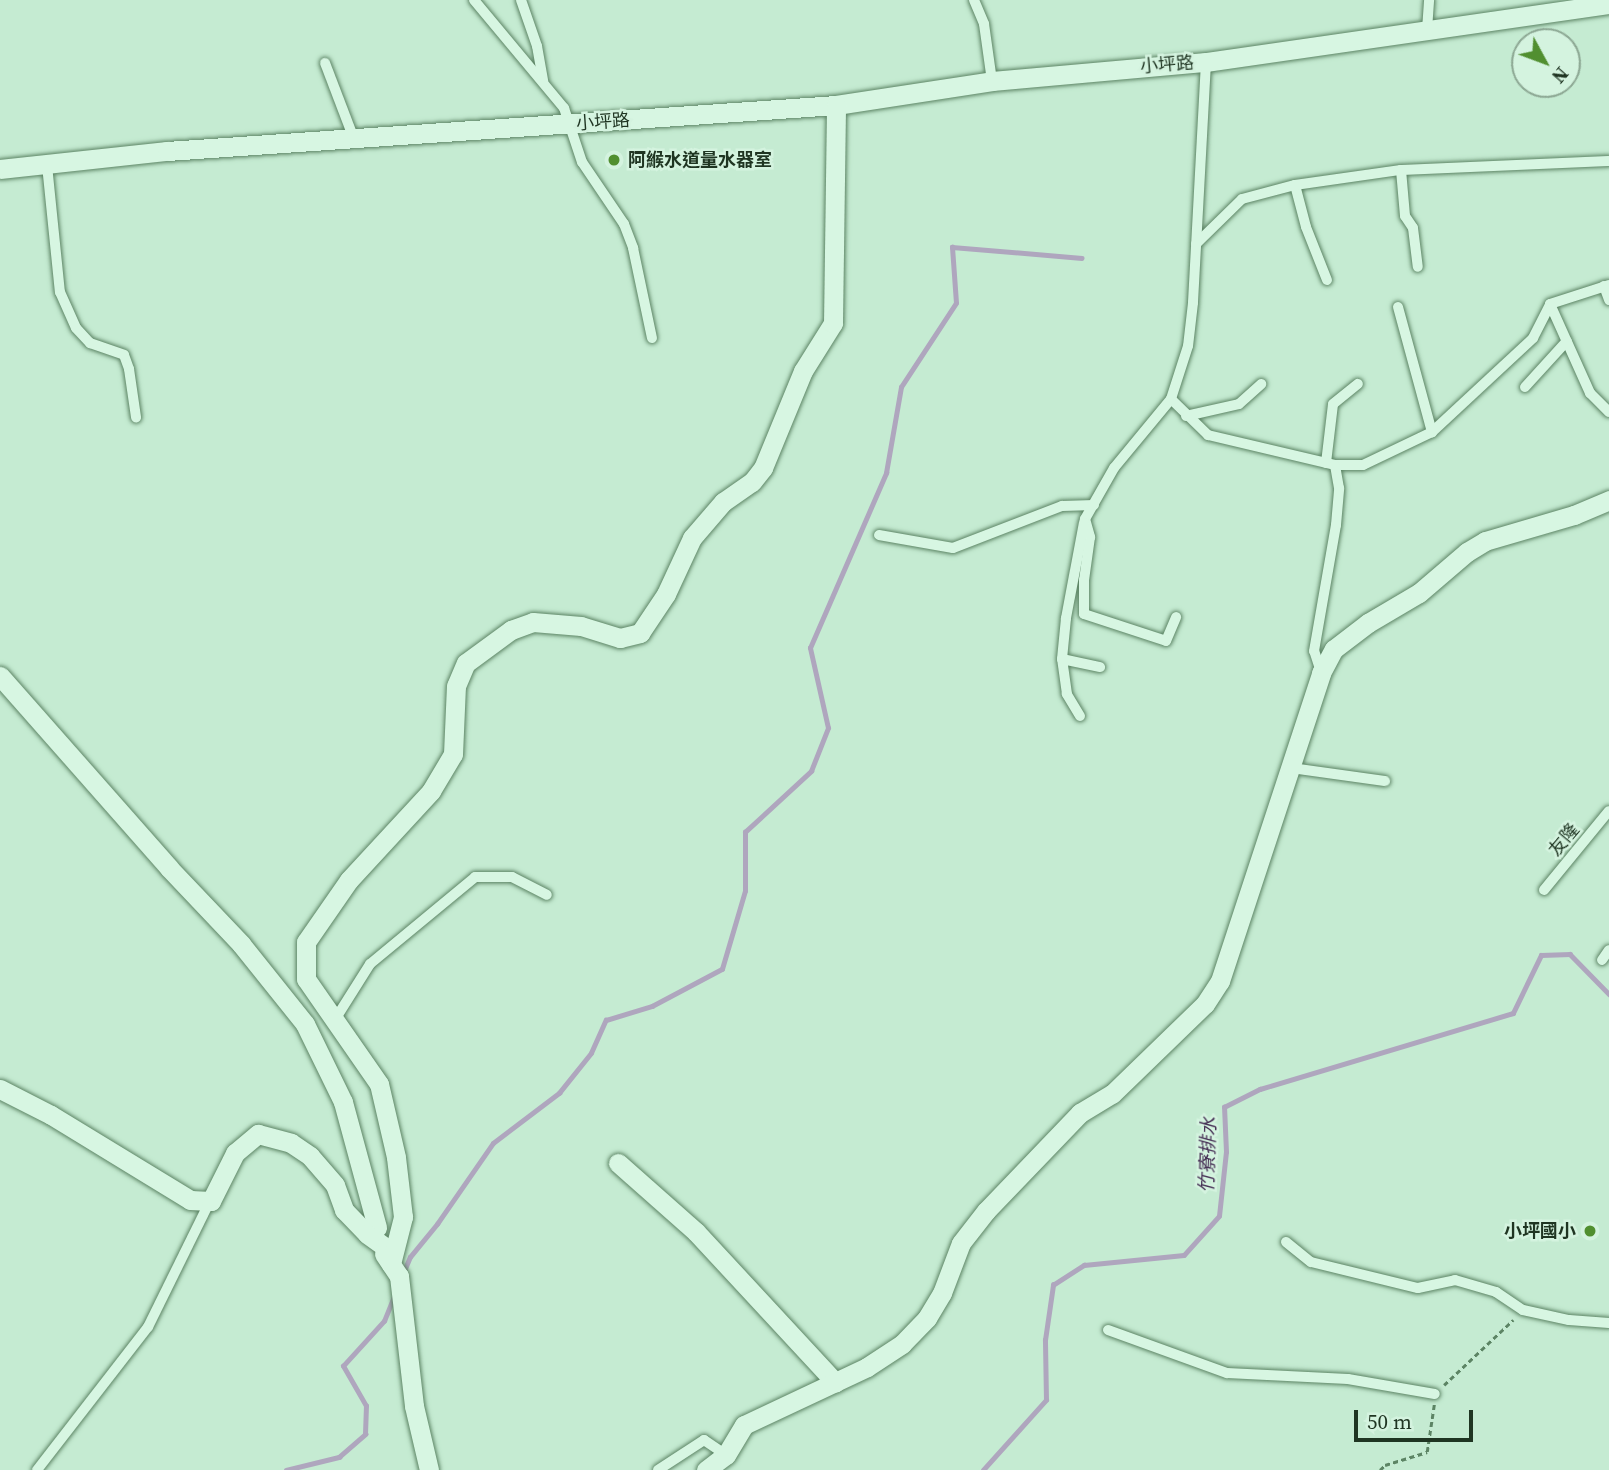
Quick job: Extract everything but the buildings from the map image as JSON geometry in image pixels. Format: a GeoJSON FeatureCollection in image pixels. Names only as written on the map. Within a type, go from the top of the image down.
{"type":"FeatureCollection","features":[{"type":"Feature","properties":{"kind":"street","name":"小坪路"},"geometry":{"type":"LineString","coordinates":[[0,169],[167,151],[836,105],[992,81],[1206,62],[1609,4]]}},
{"type":"Feature","properties":{"kind":"street"},"geometry":{"type":"LineString","coordinates":[[391,1264],[403,1217],[396,1157],[379,1084],[337,1018],[306,979],[306,942],[349,880],[431,791],[453,754],[456,686],[466,663],[511,630],[533,622],[580,626],[620,638],[640,633],[666,594],[692,538],[723,502],[752,482],[763,468],[803,371],[833,323],[836,105]]}},
{"type":"Feature","properties":{"kind":"street"},"geometry":{"type":"LineString","coordinates":[[706,1470],[726,1455],[744,1425],[867,1367],[902,1344],[927,1318],[942,1293],[961,1243],[986,1211],[1080,1113],[1112,1094],[1205,1004],[1220,981],[1321,673],[1334,649],[1368,623],[1419,593],[1467,552],[1485,541],[1574,515],[1609,500]]}},
{"type":"Feature","properties":{"kind":"street"},"geometry":{"type":"LineString","coordinates":[[0,676],[169,868],[241,944],[305,1024],[343,1102],[377,1227]]}},
{"type":"Feature","properties":{"kind":"street"},"geometry":{"type":"LineString","coordinates":[[0,1089],[51,1115],[190,1200],[211,1201],[235,1153],[258,1134],[291,1143],[310,1156],[335,1185],[344,1210],[367,1234],[385,1247],[402,1299],[414,1406],[429,1470]]}},
{"type":"Feature","properties":{"kind":"street"},"geometry":{"type":"LineString","coordinates":[[618,1163],[696,1232],[835,1382]]}},
{"type":"Feature","properties":{"kind":"lane"},"geometry":{"type":"LineString","coordinates":[[474,0],[564,107],[582,162],[624,223],[633,248],[652,338]]}},
{"type":"Feature","properties":{"kind":"lane"},"geometry":{"type":"LineString","coordinates":[[521,0],[537,46],[543,82]]}},
{"type":"Feature","properties":{"kind":"lane"},"geometry":{"type":"LineString","coordinates":[[974,0],[984,24],[992,81]]}},
{"type":"Feature","properties":{"kind":"lane"},"geometry":{"type":"LineString","coordinates":[[1427,30],[1429,0]]}},
{"type":"Feature","properties":{"kind":"lane","name":"小坪路"},"geometry":{"type":"LineString","coordinates":[[1171,399],[1188,346],[1206,62]]}},
{"type":"Feature","properties":{"kind":"lane"},"geometry":{"type":"LineString","coordinates":[[324,63],[354,140]]}},
{"type":"Feature","properties":{"kind":"lane"},"geometry":{"type":"LineString","coordinates":[[1196,244],[1242,200],[1295,185],[1402,170],[1609,161]]}},
{"type":"Feature","properties":{"kind":"lane"},"geometry":{"type":"LineString","coordinates":[[47,165],[60,292],[76,328],[90,342],[124,355],[130,369],[136,417]]}},
{"type":"Feature","properties":{"kind":"lane"},"geometry":{"type":"LineString","coordinates":[[1402,170],[1405,216],[1413,228],[1418,267]]}},
{"type":"Feature","properties":{"kind":"lane"},"geometry":{"type":"LineString","coordinates":[[1295,185],[1306,227],[1327,280]]}},
{"type":"Feature","properties":{"kind":"lane"},"geometry":{"type":"LineString","coordinates":[[1080,716],[1067,694],[1062,659],[1066,618],[1085,519],[1114,468],[1171,399],[1208,435],[1223,441],[1331,464],[1363,466],[1432,432],[1533,338],[1550,304],[1607,286],[1609,300]]}},
{"type":"Feature","properties":{"kind":"lane"},"geometry":{"type":"LineString","coordinates":[[1550,304],[1590,393],[1609,412]]}},
{"type":"Feature","properties":{"kind":"lane"},"geometry":{"type":"LineString","coordinates":[[1398,307],[1432,432]]}},
{"type":"Feature","properties":{"kind":"lane"},"geometry":{"type":"LineString","coordinates":[[1525,387],[1567,341]]}},
{"type":"Feature","properties":{"kind":"lane"},"geometry":{"type":"LineString","coordinates":[[1186,416],[1240,404],[1261,384]]}},
{"type":"Feature","properties":{"kind":"lane"},"geometry":{"type":"LineString","coordinates":[[1321,673],[1314,651],[1336,525],[1339,488],[1331,464],[1333,404],[1358,384]]}},
{"type":"Feature","properties":{"kind":"lane"},"geometry":{"type":"LineString","coordinates":[[879,535],[953,548],[1062,506],[1094,505]]}},
{"type":"Feature","properties":{"kind":"lane"},"geometry":{"type":"LineString","coordinates":[[1085,519],[1090,537],[1084,580],[1084,614],[1166,641],[1176,617]]}},
{"type":"Feature","properties":{"kind":"lane"},"geometry":{"type":"LineString","coordinates":[[1062,659],[1100,667]]}},
{"type":"Feature","properties":{"kind":"lane"},"geometry":{"type":"LineString","coordinates":[[1291,768],[1385,781]]}},
{"type":"Feature","properties":{"kind":"lane","name":"友隆"},"geometry":{"type":"LineString","coordinates":[[1544,890],[1609,811]]}},
{"type":"Feature","properties":{"kind":"lane"},"geometry":{"type":"LineString","coordinates":[[337,1018],[370,964],[475,877],[512,877],[547,895]]}},
{"type":"Feature","properties":{"kind":"lane"},"geometry":{"type":"LineString","coordinates":[[1602,960],[1609,950]]}},
{"type":"Feature","properties":{"kind":"lane"},"geometry":{"type":"LineString","coordinates":[[37,1470],[148,1326],[211,1201]]}},
{"type":"Feature","properties":{"kind":"lane"},"geometry":{"type":"LineString","coordinates":[[1286,1242],[1311,1262],[1418,1288],[1455,1280],[1496,1292],[1523,1310],[1569,1320],[1609,1323]]}},
{"type":"Feature","properties":{"kind":"lane"},"geometry":{"type":"LineString","coordinates":[[1108,1330],[1227,1373],[1348,1379],[1435,1394]]}},
{"type":"Feature","properties":{"kind":"lane"},"geometry":{"type":"LineString","coordinates":[[658,1470],[704,1440],[726,1455]]}},
{"type":"Feature","properties":{"kind":"path"},"geometry":{"type":"LineString","coordinates":[[1380,1470],[1385,1465],[1427,1452],[1435,1394],[1523,1310]]}},
{"type":"Feature","properties":{"kind":"waterway"},"geometry":{"type":"LineString","coordinates":[[404,1271],[410,1257],[437,1224],[493,1143],[559,1093],[591,1053],[606,1020],[652,1006],[722,969],[745,891],[745,832],[811,771],[828,728],[810,648],[886,473],[901,387],[956,303],[952,247],[1082,258]]}},
{"type":"Feature","properties":{"kind":"waterway","name":"竹寮排水"},"geometry":{"type":"LineString","coordinates":[[983,1470],[1046,1400],[1045,1340],[1053,1285],[1084,1265],[1184,1255],[1219,1216],[1226,1152],[1224,1107],[1260,1089],[1513,1013],[1541,955],[1570,954],[1609,994]]}},
{"type":"Feature","properties":{"kind":"waterway"},"geometry":{"type":"LineString","coordinates":[[286,1470],[339,1457],[365,1434],[366,1406],[343,1366],[384,1321],[394,1296]]}},
{"type":"Feature","properties":{"kind":"place","name":"阿緱水道量水器室"},"geometry":{"type":"Point","coordinates":[614,160]}},
{"type":"Feature","properties":{"kind":"place","name":"小坪國小"},"geometry":{"type":"Point","coordinates":[1590,1231]}}]}
